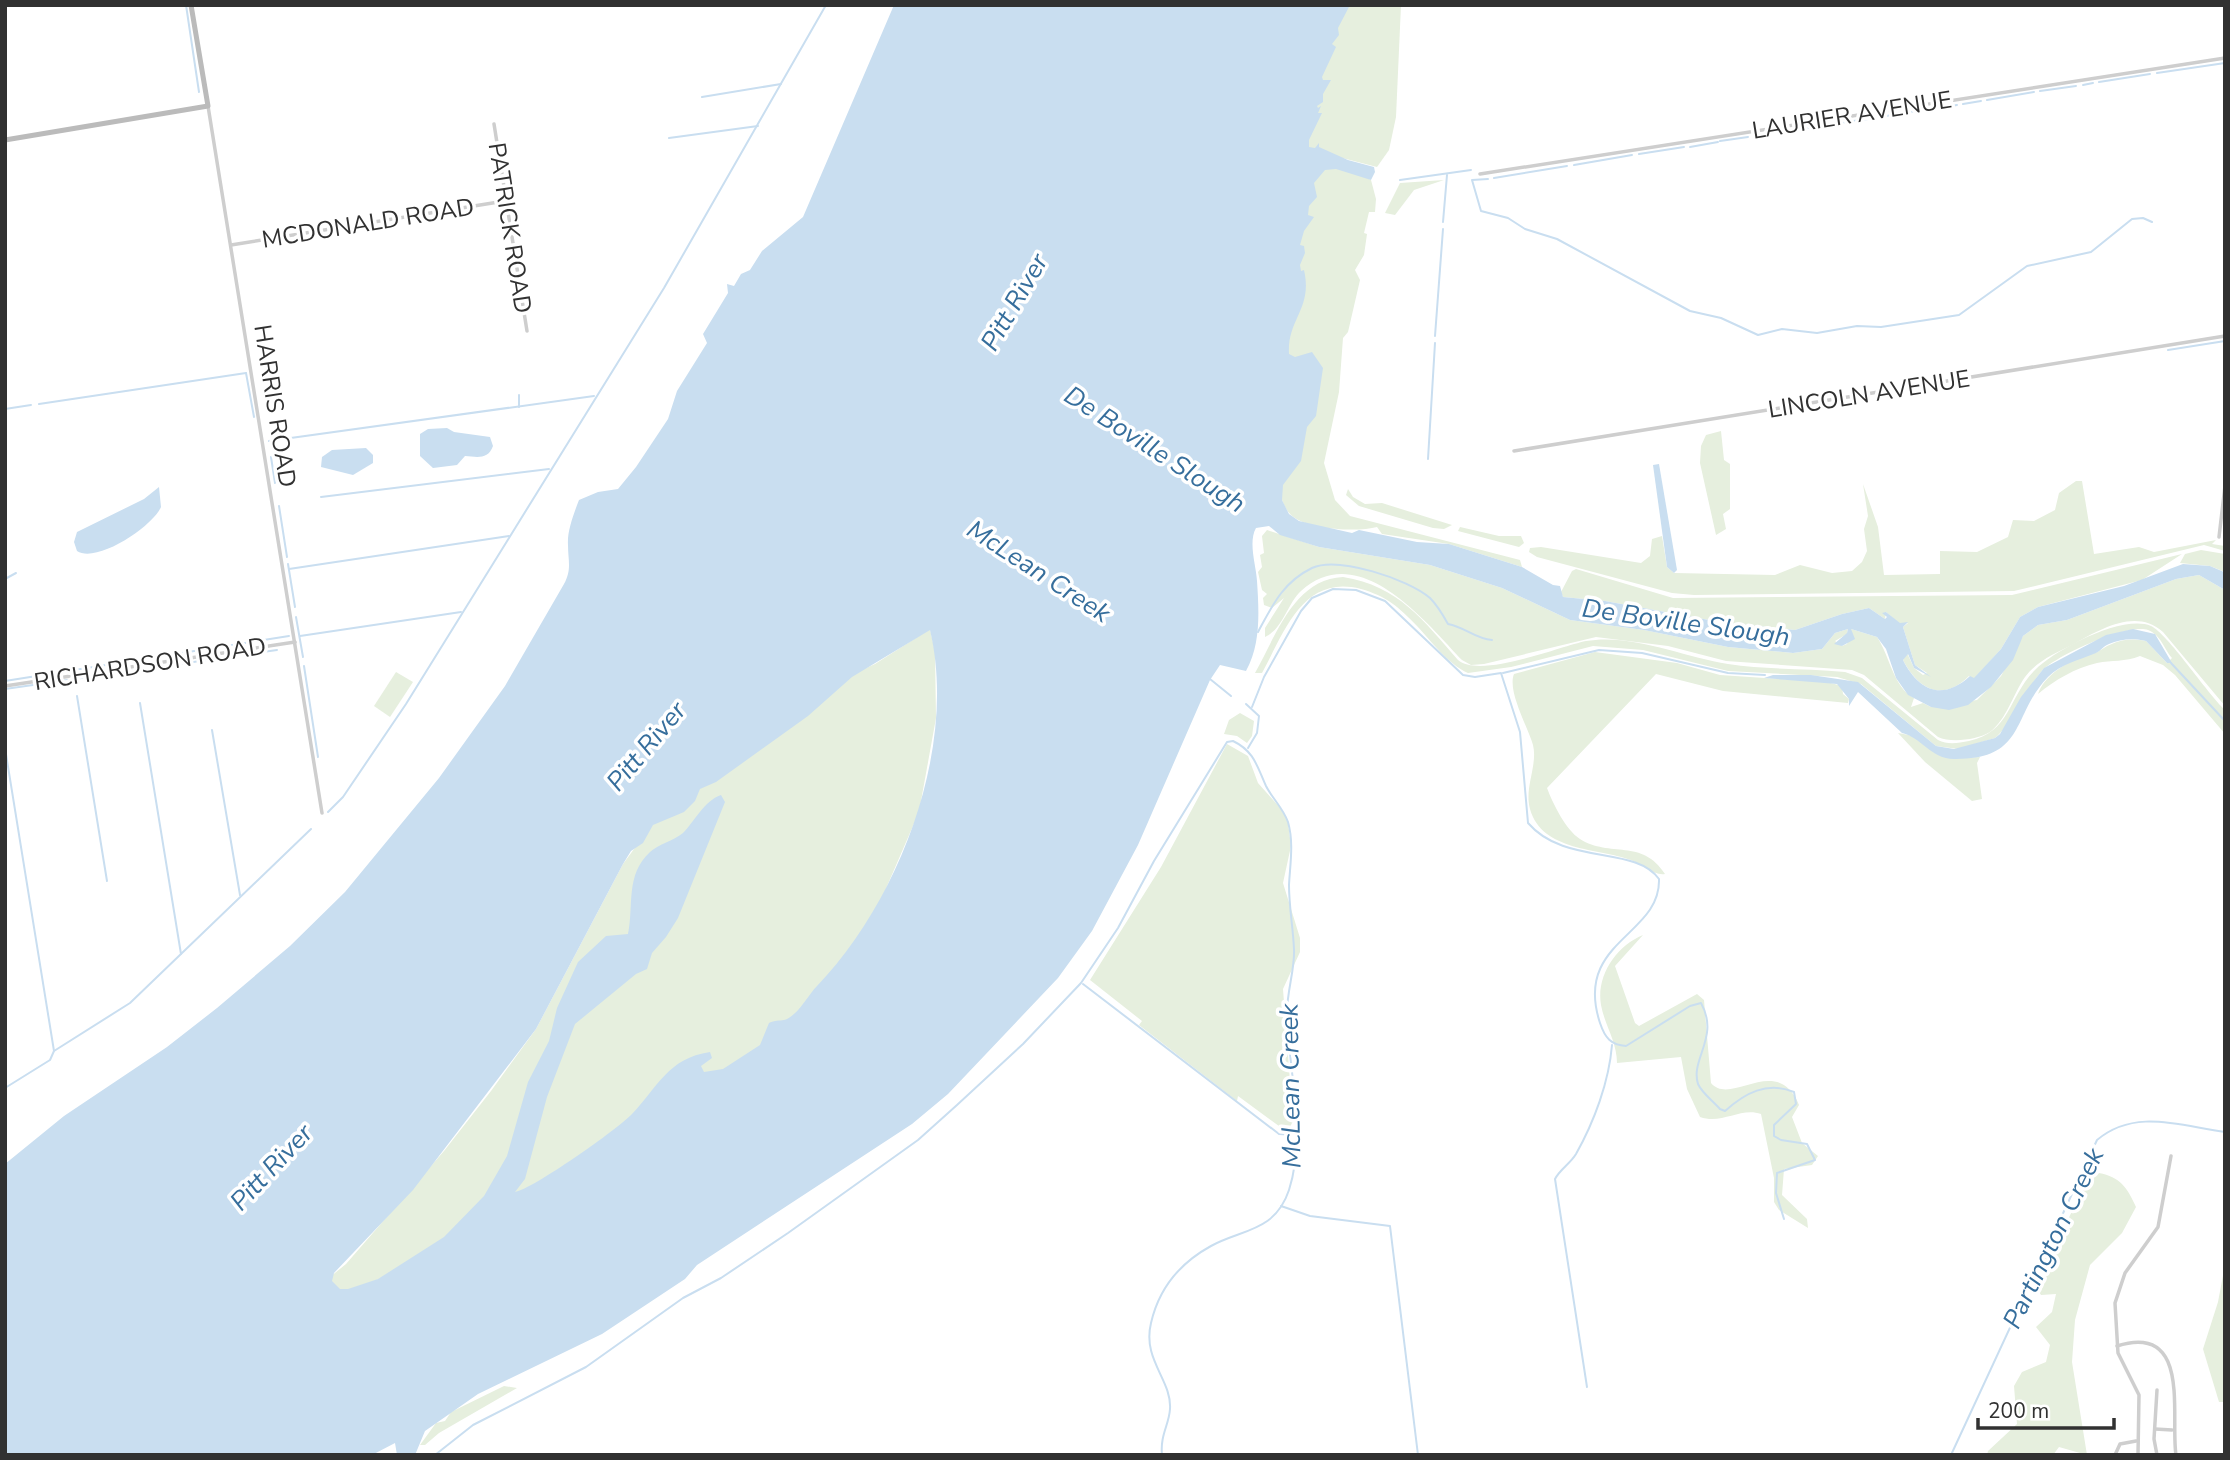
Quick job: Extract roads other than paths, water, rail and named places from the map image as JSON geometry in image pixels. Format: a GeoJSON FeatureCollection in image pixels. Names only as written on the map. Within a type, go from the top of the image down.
{"type":"FeatureCollection","features":[{"type":"Feature","properties":{"kind":"main road","name":"HARRIS ROAD"},"geometry":{"type":"LineString","coordinates":[[191,5],[208,106]]}},
{"type":"Feature","properties":{"kind":"main road"},"geometry":{"type":"LineString","coordinates":[[5,140],[208,106]]}},
{"type":"Feature","properties":{"kind":"street","name":"LAURIER AVENUE"},"geometry":{"type":"LineString","coordinates":[[1480,174],[2225,58]]}},
{"type":"Feature","properties":{"kind":"street","name":"HARRIS ROAD"},"geometry":{"type":"LineString","coordinates":[[208,106],[322,813]]}},
{"type":"Feature","properties":{"kind":"street","name":"PATRICK ROAD"},"geometry":{"type":"LineString","coordinates":[[494,124],[527,331]]}},
{"type":"Feature","properties":{"kind":"street","name":"MCDONALD ROAD"},"geometry":{"type":"LineString","coordinates":[[231,245],[505,201]]}},
{"type":"Feature","properties":{"kind":"street","name":"LINCOLN AVENUE"},"geometry":{"type":"LineString","coordinates":[[1514,451],[2225,336]]}},
{"type":"Feature","properties":{"kind":"street"},"geometry":{"type":"LineString","coordinates":[[2219,537],[2225,486]]}},
{"type":"Feature","properties":{"kind":"street","name":"RICHARDSON ROAD"},"geometry":{"type":"LineString","coordinates":[[5,686],[295,642]]}},
{"type":"Feature","properties":{"kind":"street"},"geometry":{"type":"LineString","coordinates":[[2138,1455],[2139,1395],[2116,1346],[2114,1319],[2118,1291],[2132,1261],[2158,1227],[2171,1156]]}},
{"type":"Feature","properties":{"kind":"street"},"geometry":{"type":"LineString","coordinates":[[2116,1346],[2133,1342],[2150,1345],[2169,1363],[2177,1397],[2172,1430],[2176,1455]]}},
{"type":"Feature","properties":{"kind":"street"},"geometry":{"type":"LineString","coordinates":[[2157,1390],[2157,1455]]}},
{"type":"Feature","properties":{"kind":"street"},"geometry":{"type":"LineString","coordinates":[[2155,1429],[2172,1430]]}},
{"type":"Feature","properties":{"kind":"street"},"geometry":{"type":"LineString","coordinates":[[2115,1455],[2120,1444],[2137,1441]]}},
{"type":"Feature","properties":{"kind":"water"},"geometry":{"type":"Polygon","coordinates":[[[894,5],[1350,5],[1338,28],[1339,35],[1332,44],[1336,47],[1322,77],[1323,80],[1331,80],[1323,94],[1323,102],[1317,106],[1321,106],[1318,113],[1322,113],[1309,140],[1309,147],[1315,148],[1319,143],[1319,147],[1348,160],[1374,167],[1375,172],[1371,180],[1336,169],[1325,170],[1314,183],[1317,197],[1309,206],[1308,215],[1314,217],[1304,231],[1300,245],[1304,246],[1305,253],[1300,265],[1301,271],[1304,270],[1305,295],[1289,342],[1289,354],[1295,357],[1312,352],[1323,368],[1316,416],[1307,427],[1301,461],[1283,485],[1282,500],[1289,514],[1299,521],[1352,533],[1359,530],[1417,542],[1449,544],[1522,567],[1553,585],[1560,586],[1563,597],[1605,601],[1720,622],[1795,630],[1869,608],[1885,619],[1887,617],[1882,613],[1886,612],[1900,623],[1908,622],[1903,627],[1915,665],[1931,677],[1914,668],[1908,654],[1903,660],[1909,670],[1923,685],[1940,690],[1950,689],[1970,676],[1974,678],[2001,649],[2020,617],[2038,607],[2124,586],[2183,564],[2210,566],[2224,572],[2225,590],[2199,575],[2176,579],[2067,620],[2038,625],[2023,636],[2013,660],[1991,687],[1968,705],[1949,710],[1931,707],[1908,695],[1896,678],[1886,649],[1877,637],[1851,629],[1855,639],[1842,646],[1834,644],[1848,629],[1835,633],[1822,649],[1793,653],[1728,647],[1644,630],[1570,620],[1502,588],[1430,565],[1319,547],[1280,535],[1269,526],[1256,528],[1253,547],[1258,628],[1251,661],[1246,671],[1220,665],[1210,680],[1138,845],[1092,931],[1058,978],[948,1094],[912,1124],[697,1265],[685,1279],[602,1334],[478,1394],[425,1431],[415,1455],[397,1455],[395,1443],[372,1455],[5,1455],[5,1164],[64,1116],[167,1047],[217,1008],[290,946],[345,892],[439,778],[505,686],[568,574],[569,534],[579,500],[598,492],[618,489],[636,467],[668,419],[677,391],[707,343],[703,334],[728,293],[727,284],[734,286],[741,274],[750,270],[762,251],[803,217],[894,5]],[[930,630],[852,677],[808,716],[716,782],[700,789],[695,801],[684,812],[653,825],[643,843],[631,851],[623,864],[536,1029],[413,1190],[334,1273],[332,1281],[340,1289],[378,1279],[444,1237],[484,1196],[507,1156],[528,1082],[549,1041],[557,1008],[578,962],[606,936],[628,934],[632,891],[642,861],[654,849],[683,833],[705,806],[721,795],[725,802],[678,918],[652,953],[647,969],[636,974],[575,1024],[547,1097],[525,1179],[515,1192],[556,1170],[610,1132],[632,1114],[665,1075],[684,1060],[710,1052],[712,1058],[701,1066],[704,1072],[723,1069],[760,1045],[769,1023],[789,1018],[798,1010],[847,951],[873,911],[896,867],[915,820],[928,772],[936,723],[937,676],[930,630]]]}},
{"type":"Feature","properties":{"kind":"water"},"geometry":{"type":"Polygon","coordinates":[[[447,428],[454,432],[490,437],[493,446],[485,456],[465,456],[457,465],[433,468],[420,456],[420,434],[428,429],[447,428]]]}},
{"type":"Feature","properties":{"kind":"water"},"geometry":{"type":"Polygon","coordinates":[[[366,448],[373,455],[373,463],[353,475],[321,467],[322,457],[332,450],[366,448]]]}},
{"type":"Feature","properties":{"kind":"water"},"geometry":{"type":"Polygon","coordinates":[[[1659,464],[1677,570],[1674,573],[1667,567],[1653,465],[1659,464]]]}},
{"type":"Feature","properties":{"kind":"water"},"geometry":{"type":"Polygon","coordinates":[[[159,487],[161,507],[136,533],[97,552],[86,554],[77,551],[74,542],[77,532],[144,499],[159,487]]]}},
{"type":"Feature","properties":{"kind":"water"},"geometry":{"type":"Polygon","coordinates":[[[2133,629],[2155,634],[2172,663],[2167,663],[2146,641],[2127,640],[2107,645],[2048,677],[2036,691],[2015,733],[2006,744],[1994,752],[1977,757],[1954,759],[1932,752],[1902,733],[1858,692],[1849,706],[1849,699],[1837,684],[1764,678],[1773,675],[1811,675],[1858,682],[1936,746],[1954,749],[1995,738],[2000,734],[2021,697],[2044,668],[2106,635],[2133,629]]]}},
{"type":"Feature","properties":{"kind":"waterway"},"geometry":{"type":"LineString","coordinates":[[186,5],[199,92]]}},
{"type":"Feature","properties":{"kind":"waterway"},"geometry":{"type":"LineString","coordinates":[[328,812],[343,797],[406,704],[664,288],[826,5]]}},
{"type":"Feature","properties":{"kind":"waterway"},"geometry":{"type":"LineString","coordinates":[[2157,73],[2225,63]]}},
{"type":"Feature","properties":{"kind":"waterway"},"geometry":{"type":"LineString","coordinates":[[2099,82],[2150,74]]}},
{"type":"Feature","properties":{"kind":"waterway"},"geometry":{"type":"LineString","coordinates":[[2083,85],[2093,83]]}},
{"type":"Feature","properties":{"kind":"waterway"},"geometry":{"type":"LineString","coordinates":[[702,97],[781,84]]}},
{"type":"Feature","properties":{"kind":"waterway"},"geometry":{"type":"LineString","coordinates":[[2040,91],[2076,86]]}},
{"type":"Feature","properties":{"kind":"waterway"},"geometry":{"type":"LineString","coordinates":[[1987,100],[2034,92]]}},
{"type":"Feature","properties":{"kind":"waterway"},"geometry":{"type":"LineString","coordinates":[[1963,104],[1981,101]]}},
{"type":"Feature","properties":{"kind":"waterway"},"geometry":{"type":"LineString","coordinates":[[1937,108],[1957,105]]}},
{"type":"Feature","properties":{"kind":"waterway"},"geometry":{"type":"LineString","coordinates":[[1909,112],[1931,109]]}},
{"type":"Feature","properties":{"kind":"waterway"},"geometry":{"type":"LineString","coordinates":[[1874,118],[1903,113]]}},
{"type":"Feature","properties":{"kind":"waterway"},"geometry":{"type":"LineString","coordinates":[[1824,125],[1868,119]]}},
{"type":"Feature","properties":{"kind":"waterway"},"geometry":{"type":"LineString","coordinates":[[669,138],[758,126]]}},
{"type":"Feature","properties":{"kind":"waterway"},"geometry":{"type":"LineString","coordinates":[[1792,130],[1821,126]]}},
{"type":"Feature","properties":{"kind":"waterway"},"geometry":{"type":"LineString","coordinates":[[1754,136],[1787,131]]}},
{"type":"Feature","properties":{"kind":"waterway"},"geometry":{"type":"LineString","coordinates":[[1720,141],[1748,137]]}},
{"type":"Feature","properties":{"kind":"waterway"},"geometry":{"type":"LineString","coordinates":[[1690,147],[1718,142]]}},
{"type":"Feature","properties":{"kind":"waterway"},"geometry":{"type":"LineString","coordinates":[[1639,154],[1684,147]]}},
{"type":"Feature","properties":{"kind":"waterway"},"geometry":{"type":"LineString","coordinates":[[1574,165],[1632,155]]}},
{"type":"Feature","properties":{"kind":"waterway"},"geometry":{"type":"LineString","coordinates":[[1494,178],[1567,166]]}},
{"type":"Feature","properties":{"kind":"waterway"},"geometry":{"type":"LineString","coordinates":[[1400,180],[1471,170]]}},
{"type":"Feature","properties":{"kind":"waterway"},"geometry":{"type":"LineString","coordinates":[[1443,222],[1447,175]]}},
{"type":"Feature","properties":{"kind":"waterway"},"geometry":{"type":"LineString","coordinates":[[1488,179],[1472,180],[1481,211],[1508,218],[1525,229],[1557,239],[1690,311],[1721,318],[1758,335],[1782,329],[1817,333],[1857,326],[1881,327],[1959,315],[2027,266],[2091,252],[2132,219],[2143,218],[2152,222]]}},
{"type":"Feature","properties":{"kind":"waterway"},"geometry":{"type":"LineString","coordinates":[[1435,336],[1443,229]]}},
{"type":"Feature","properties":{"kind":"waterway"},"geometry":{"type":"LineString","coordinates":[[2168,350],[2225,341]]}},
{"type":"Feature","properties":{"kind":"waterway"},"geometry":{"type":"LineString","coordinates":[[1428,459],[1435,343]]}},
{"type":"Feature","properties":{"kind":"waterway"},"geometry":{"type":"LineString","coordinates":[[246,373],[254,417]]}},
{"type":"Feature","properties":{"kind":"waterway"},"geometry":{"type":"LineString","coordinates":[[39,404],[246,373]]}},
{"type":"Feature","properties":{"kind":"waterway"},"geometry":{"type":"LineString","coordinates":[[519,395],[519,407]]}},
{"type":"Feature","properties":{"kind":"waterway"},"geometry":{"type":"LineString","coordinates":[[269,441],[594,396]]}},
{"type":"Feature","properties":{"kind":"waterway"},"geometry":{"type":"LineString","coordinates":[[5,409],[31,405]]}},
{"type":"Feature","properties":{"kind":"waterway"},"geometry":{"type":"LineString","coordinates":[[271,457],[275,483]]}},
{"type":"Feature","properties":{"kind":"waterway"},"geometry":{"type":"LineString","coordinates":[[321,497],[549,469]]}},
{"type":"Feature","properties":{"kind":"waterway"},"geometry":{"type":"LineString","coordinates":[[279,506],[287,557]]}},
{"type":"Feature","properties":{"kind":"waterway"},"geometry":{"type":"LineString","coordinates":[[289,569],[509,536]]}},
{"type":"Feature","properties":{"kind":"waterway"},"geometry":{"type":"LineString","coordinates":[[288,564],[295,607]]}},
{"type":"Feature","properties":{"kind":"waterway"},"geometry":{"type":"LineString","coordinates":[[1258,632],[1279,596],[1293,580],[1312,568],[1338,565],[1372,571],[1406,584],[1430,598],[1448,624],[1480,638],[1492,640]]}},
{"type":"Feature","properties":{"kind":"waterway"},"geometry":{"type":"LineString","coordinates":[[5,579],[16,573]]}},
{"type":"Feature","properties":{"kind":"waterway"},"geometry":{"type":"LineString","coordinates":[[1252,707],[1264,677],[1301,611],[1312,598],[1333,589],[1356,590],[1385,601],[1463,675],[1475,677],[1501,673],[1520,732],[1528,823],[1543,836],[1561,845],[1634,862],[1659,879],[1656,898],[1647,914],[1607,956],[1598,974],[1595,996],[1604,1033],[1612,1042],[1626,1046],[1690,1006],[1701,1003],[1707,1026],[1698,1066],[1698,1084],[1720,1109],[1725,1111],[1740,1099],[1766,1088],[1794,1092],[1796,1104],[1774,1125],[1774,1136],[1781,1140],[1807,1144],[1815,1160],[1777,1173],[1776,1193],[1784,1219]]}},
{"type":"Feature","properties":{"kind":"waterway"},"geometry":{"type":"LineString","coordinates":[[300,636],[461,612]]}},
{"type":"Feature","properties":{"kind":"waterway"},"geometry":{"type":"LineString","coordinates":[[296,617],[303,657]]}},
{"type":"Feature","properties":{"kind":"waterway"},"geometry":{"type":"LineString","coordinates":[[5,681],[289,636]]}},
{"type":"Feature","properties":{"kind":"waterway"},"geometry":{"type":"LineString","coordinates":[[5,689],[277,650]]}},
{"type":"Feature","properties":{"kind":"waterway"},"geometry":{"type":"LineString","coordinates":[[1503,673],[1599,650],[1642,653],[1728,673],[1765,675]]}},
{"type":"Feature","properties":{"kind":"waterway"},"geometry":{"type":"LineString","coordinates":[[2171,663],[2225,721]]}},
{"type":"Feature","properties":{"kind":"waterway"},"geometry":{"type":"LineString","coordinates":[[304,666],[318,757]]}},
{"type":"Feature","properties":{"kind":"waterway","name":"McLean Creek"},"geometry":{"type":"LineString","coordinates":[[1210,679],[1231,696]]}},
{"type":"Feature","properties":{"kind":"waterway"},"geometry":{"type":"LineString","coordinates":[[77,696],[107,881]]}},
{"type":"Feature","properties":{"kind":"waterway"},"geometry":{"type":"LineString","coordinates":[[140,703],[181,954]]}},
{"type":"Feature","properties":{"kind":"waterway","name":"McLean Creek"},"geometry":{"type":"LineString","coordinates":[[1246,704],[1259,716],[1257,733],[1248,748]]}},
{"type":"Feature","properties":{"kind":"waterway"},"geometry":{"type":"LineString","coordinates":[[212,730],[240,895]]}},
{"type":"Feature","properties":{"kind":"waterway"},"geometry":{"type":"LineString","coordinates":[[435,1455],[473,1425],[586,1367],[683,1298],[721,1278],[788,1233],[918,1140],[1023,1044],[1081,983],[1118,928],[1154,861],[1227,742],[1233,741],[1246,749],[1254,760],[1266,786],[1286,817],[1290,830],[1289,893],[1294,957],[1287,1012],[1297,1124],[1294,1169],[1289,1190],[1275,1214],[1266,1222],[1223,1240],[1190,1260],[1172,1278],[1159,1299],[1149,1336],[1150,1348],[1169,1398],[1170,1409],[1162,1442],[1162,1455]]}},
{"type":"Feature","properties":{"kind":"waterway"},"geometry":{"type":"LineString","coordinates":[[5,748],[54,1051]]}},
{"type":"Feature","properties":{"kind":"waterway"},"geometry":{"type":"LineString","coordinates":[[5,1088],[50,1060],[54,1051],[130,1003],[311,829]]}},
{"type":"Feature","properties":{"kind":"waterway"},"geometry":{"type":"LineString","coordinates":[[1083,984],[1279,1134],[1295,1135]]}},
{"type":"Feature","properties":{"kind":"waterway"},"geometry":{"type":"LineString","coordinates":[[1587,1387],[1555,1179],[1576,1154],[1589,1129],[1604,1087],[1612,1045]]}},
{"type":"Feature","properties":{"kind":"waterway","name":"Partington Creek"},"geometry":{"type":"LineString","coordinates":[[1951,1455],[2097,1140],[2112,1130],[2142,1122],[2175,1123],[2225,1132]]}},
{"type":"Feature","properties":{"kind":"waterway"},"geometry":{"type":"LineString","coordinates":[[1281,1206],[1310,1216],[1390,1226],[1418,1455]]}},
{"type":"Feature","properties":{"kind":"water label","name":"Pitt River"},"geometry":{"type":"Point","coordinates":[1014,302]}},
{"type":"Feature","properties":{"kind":"water label","name":"De Boville Slough"},"geometry":{"type":"Point","coordinates":[1155,449]}},
{"type":"Feature","properties":{"kind":"water label","name":"De Boville Slough"},"geometry":{"type":"Point","coordinates":[1686,622]}},
{"type":"Feature","properties":{"kind":"water label","name":"Pitt River"},"geometry":{"type":"Point","coordinates":[646,746]}},
{"type":"Feature","properties":{"kind":"water label","name":"Pitt River"},"geometry":{"type":"Point","coordinates":[271,1167]}}]}
